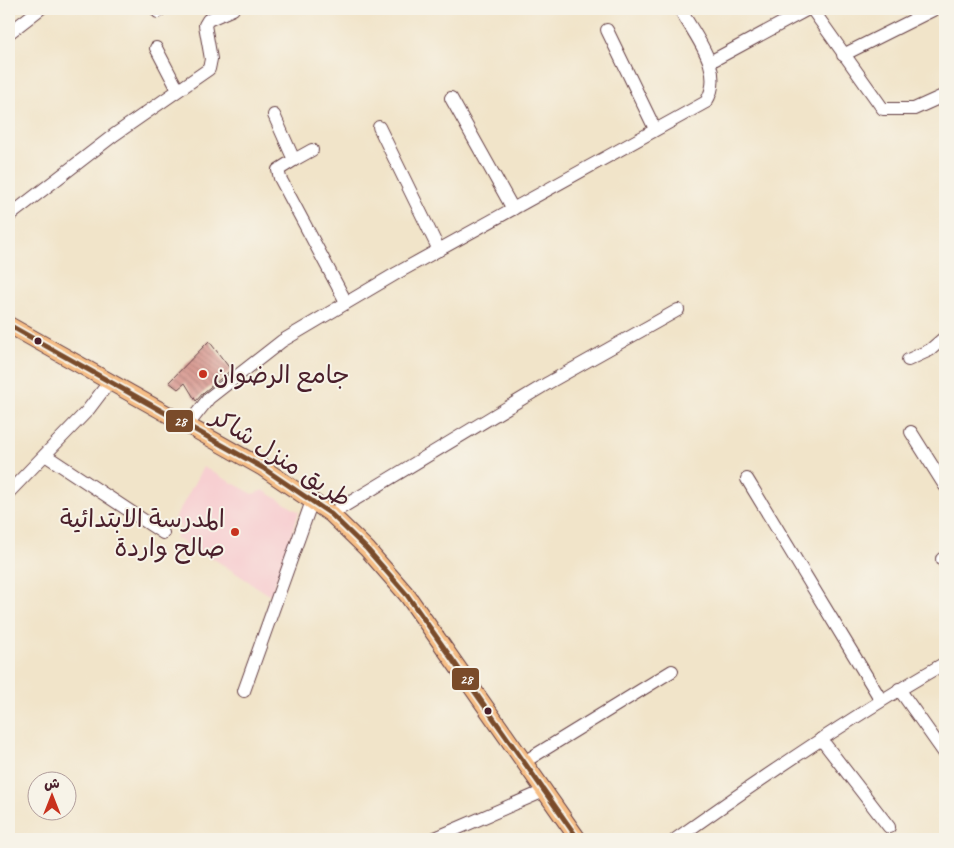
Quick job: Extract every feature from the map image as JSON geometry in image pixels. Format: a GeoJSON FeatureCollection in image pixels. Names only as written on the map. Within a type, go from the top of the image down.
{"type":"FeatureCollection","features":[{"type":"Feature","properties":{"kind":"main road","name":"طريق منزل شاكر"},"geometry":{"type":"LineString","coordinates":[[9,325],[263,468],[331,514],[367,549],[406,596],[578,839]]}},
{"type":"Feature","properties":{"kind":"street"},"geometry":{"type":"LineString","coordinates":[[9,33],[40,9]]}},
{"type":"Feature","properties":{"kind":"street"},"geometry":{"type":"LineString","coordinates":[[10,213],[114,135],[209,69],[211,58],[204,32],[208,20],[233,9]]}},
{"type":"Feature","properties":{"kind":"street"},"geometry":{"type":"LineString","coordinates":[[187,426],[209,398],[282,341],[346,302],[706,102],[712,93],[714,83],[710,62],[680,9]]}},
{"type":"Feature","properties":{"kind":"street"},"geometry":{"type":"LineString","coordinates":[[710,62],[810,9],[883,110],[914,109],[945,95]]}},
{"type":"Feature","properties":{"kind":"street"},"geometry":{"type":"LineString","coordinates":[[843,55],[935,9]]}},
{"type":"Feature","properties":{"kind":"street"},"geometry":{"type":"LineString","coordinates":[[607,30],[655,129]]}},
{"type":"Feature","properties":{"kind":"street"},"geometry":{"type":"LineString","coordinates":[[156,48],[178,90]]}},
{"type":"Feature","properties":{"kind":"street"},"geometry":{"type":"LineString","coordinates":[[451,98],[513,209]]}},
{"type":"Feature","properties":{"kind":"street"},"geometry":{"type":"LineString","coordinates":[[274,115],[294,160]]}},
{"type":"Feature","properties":{"kind":"street"},"geometry":{"type":"LineString","coordinates":[[379,128],[439,250]]}},
{"type":"Feature","properties":{"kind":"street"},"geometry":{"type":"LineString","coordinates":[[312,150],[278,170],[280,178],[346,302]]}},
{"type":"Feature","properties":{"kind":"street"},"geometry":{"type":"LineString","coordinates":[[331,514],[548,383],[678,310]]}},
{"type":"Feature","properties":{"kind":"street"},"geometry":{"type":"LineString","coordinates":[[908,360],[930,350],[945,337]]}},
{"type":"Feature","properties":{"kind":"street"},"geometry":{"type":"LineString","coordinates":[[9,492],[88,410],[110,381]]}},
{"type":"Feature","properties":{"kind":"street"},"geometry":{"type":"LineString","coordinates":[[911,432],[945,486]]}},
{"type":"Feature","properties":{"kind":"street"},"geometry":{"type":"LineString","coordinates":[[44,455],[164,532]]}},
{"type":"Feature","properties":{"kind":"street"},"geometry":{"type":"LineString","coordinates":[[747,479],[881,700]]}},
{"type":"Feature","properties":{"kind":"street"},"geometry":{"type":"LineString","coordinates":[[244,691],[312,501]]}},
{"type":"Feature","properties":{"kind":"street"},"geometry":{"type":"LineString","coordinates":[[676,839],[821,739],[881,700],[945,663]]}},
{"type":"Feature","properties":{"kind":"street"},"geometry":{"type":"LineString","coordinates":[[524,762],[672,672]]}},
{"type":"Feature","properties":{"kind":"street"},"geometry":{"type":"LineString","coordinates":[[899,689],[945,754]]}},
{"type":"Feature","properties":{"kind":"street"},"geometry":{"type":"LineString","coordinates":[[821,739],[889,827]]}},
{"type":"Feature","properties":{"kind":"street"},"geometry":{"type":"LineString","coordinates":[[433,839],[544,790]]}},
{"type":"Feature","properties":{"kind":"shaded area","name":"المدرسة الابتدائية صالح واردة"},"geometry":{"type":"Polygon","coordinates":[[[203,467],[253,494],[263,490],[299,512],[271,596],[214,559],[175,538],[181,526],[173,522],[203,467]]]}},
{"type":"Feature","properties":{"kind":"building"},"geometry":{"type":"Polygon","coordinates":[[[209,341],[231,370],[196,401],[185,383],[178,389],[169,382],[209,341]]]}},
{"type":"Feature","properties":{"kind":"transit line","name":"28"},"geometry":{"type":"LineString","coordinates":[[9,325],[263,468],[331,514],[367,549],[407,595],[578,839]]}},
{"type":"Feature","properties":{"kind":"place","name":"جامع الرضوان"},"geometry":{"type":"Point","coordinates":[203,374]}},
{"type":"Feature","properties":{"kind":"place","name":"المدرسة الابتدائية صالح واردة"},"geometry":{"type":"Point","coordinates":[235,532]}}]}
